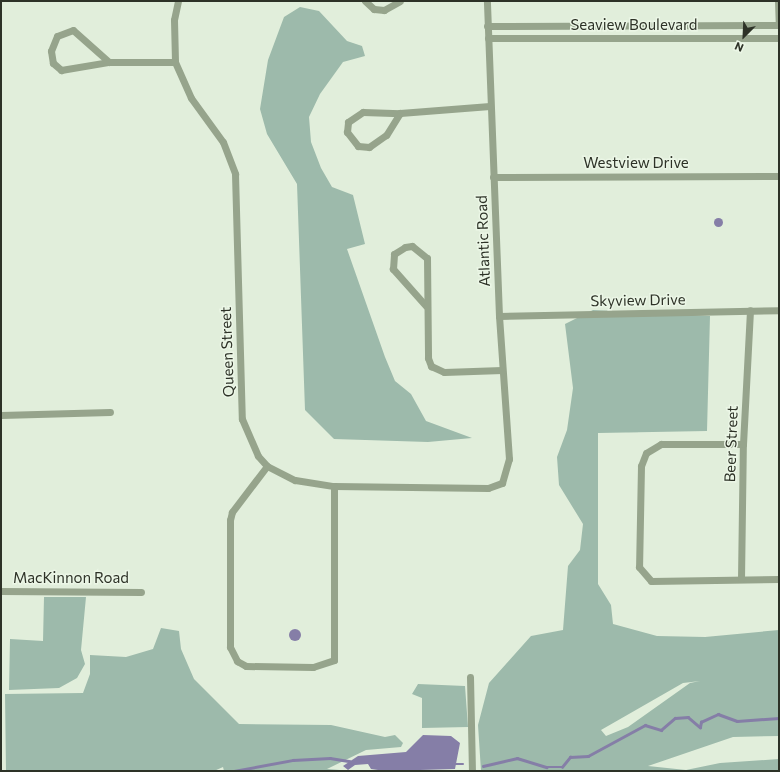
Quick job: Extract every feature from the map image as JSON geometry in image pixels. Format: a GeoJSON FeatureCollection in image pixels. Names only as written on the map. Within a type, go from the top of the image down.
{"type":"FeatureCollection","features":[{"type":"Feature","properties":{"kind":"street","name":"Queen Street"},"geometry":{"type":"LineString","coordinates":[[178,1],[174,20],[175,62],[191,98],[223,142],[234,174],[242,418],[252,446],[267,466],[295,480],[334,486],[488,488],[496,487],[505,478]]}},
{"type":"Feature","properties":{"kind":"street"},"geometry":{"type":"LineString","coordinates":[[364,1],[374,9],[384,10],[400,1]]}},
{"type":"Feature","properties":{"kind":"street","name":"Atlantic Road"},"geometry":{"type":"LineString","coordinates":[[487,1],[499,316],[509,459],[505,478]]}},
{"type":"Feature","properties":{"kind":"street"},"geometry":{"type":"LineString","coordinates":[[778,1],[779,25]]}},
{"type":"Feature","properties":{"kind":"street","name":"Seaview Boulevard"},"geometry":{"type":"LineString","coordinates":[[488,26],[779,25]]}},
{"type":"Feature","properties":{"kind":"street"},"geometry":{"type":"LineString","coordinates":[[109,62],[73,30],[57,36],[51,51],[53,63],[61,70],[109,62],[175,62]]}},
{"type":"Feature","properties":{"kind":"street","name":"Seaview Boulevard"},"geometry":{"type":"LineString","coordinates":[[488,38],[779,38]]}},
{"type":"Feature","properties":{"kind":"street"},"geometry":{"type":"LineString","coordinates":[[400,113],[378,143],[369,147],[351,140],[348,122],[353,115],[383,110],[400,113],[490,106]]}},
{"type":"Feature","properties":{"kind":"street","name":"Westview Drive"},"geometry":{"type":"LineString","coordinates":[[493,177],[779,176]]}},
{"type":"Feature","properties":{"kind":"street"},"geometry":{"type":"LineString","coordinates":[[426,306],[393,269],[394,254],[405,247],[412,246],[427,258],[426,306],[428,358],[437,371],[502,370]]}},
{"type":"Feature","properties":{"kind":"street","name":"Beer Street"},"geometry":{"type":"LineString","coordinates":[[741,579],[743,444],[750,310]]}},
{"type":"Feature","properties":{"kind":"street","name":"Skyview Drive"},"geometry":{"type":"LineString","coordinates":[[499,316],[779,310]]}},
{"type":"Feature","properties":{"kind":"street"},"geometry":{"type":"LineString","coordinates":[[1,415],[110,412]]}},
{"type":"Feature","properties":{"kind":"street"},"geometry":{"type":"LineString","coordinates":[[743,444],[661,444],[646,453],[641,466],[639,559],[643,576],[651,581],[779,579]]}},
{"type":"Feature","properties":{"kind":"street"},"geometry":{"type":"LineString","coordinates":[[267,466],[232,512],[230,520],[230,647],[237,660],[246,666],[313,667],[334,660],[334,486]]}},
{"type":"Feature","properties":{"kind":"street","name":"MacKinnon Road"},"geometry":{"type":"LineString","coordinates":[[1,591],[141,592]]}},
{"type":"Feature","properties":{"kind":"street"},"geometry":{"type":"LineString","coordinates":[[470,677],[472,771]]}},
{"type":"Feature","properties":{"kind":"green space"},"geometry":{"type":"Polygon","coordinates":[[[300,7],[319,11],[347,41],[362,46],[365,56],[343,62],[320,94],[309,117],[311,142],[321,168],[332,187],[353,195],[365,244],[347,249],[385,357],[395,381],[411,394],[426,421],[472,438],[428,442],[334,439],[305,410],[297,184],[267,134],[260,109],[268,60],[284,17],[300,7]]]}},
{"type":"Feature","properties":{"kind":"green space"},"geometry":{"type":"Polygon","coordinates":[[[593,310],[710,316],[707,431],[598,433],[598,584],[611,605],[613,624],[657,636],[705,637],[779,630],[779,736],[733,737],[648,766],[686,770],[720,763],[779,759],[779,771],[481,771],[478,725],[489,683],[531,636],[563,630],[568,566],[580,550],[583,524],[559,485],[557,457],[567,430],[573,388],[565,324],[593,310]],[[700,681],[683,683],[601,730],[606,736],[628,727],[690,683],[700,681]]]}},
{"type":"Feature","properties":{"kind":"green space"},"geometry":{"type":"Polygon","coordinates":[[[44,597],[86,597],[81,650],[85,664],[77,678],[59,688],[9,690],[10,639],[43,641],[44,597]]]}},
{"type":"Feature","properties":{"kind":"green space"},"geometry":{"type":"Polygon","coordinates":[[[161,628],[179,631],[181,649],[194,679],[239,724],[331,725],[385,737],[395,735],[403,743],[401,747],[366,750],[327,769],[353,771],[224,771],[223,767],[214,771],[6,771],[5,694],[83,693],[90,674],[90,655],[126,657],[153,649],[161,628]]]}},
{"type":"Feature","properties":{"kind":"green space"},"geometry":{"type":"Polygon","coordinates":[[[418,684],[465,686],[468,727],[422,728],[422,698],[412,694],[418,684]]]}},
{"type":"Feature","properties":{"kind":"shaded area"},"geometry":{"type":"Polygon","coordinates":[[[718,217],[723,222],[718,227],[713,222],[718,217]]]}},
{"type":"Feature","properties":{"kind":"shaded area"},"geometry":{"type":"Polygon","coordinates":[[[295,629],[299,631],[301,635],[299,639],[295,641],[291,639],[289,635],[291,631],[295,629]]]}},
{"type":"Feature","properties":{"kind":"shaded area"},"geometry":{"type":"Polygon","coordinates":[[[423,735],[451,736],[460,743],[455,769],[385,771],[371,769],[368,764],[355,765],[348,770],[343,766],[358,756],[406,752],[423,735]]]}},
{"type":"Feature","properties":{"kind":"waterway"},"geometry":{"type":"LineString","coordinates":[[483,766],[517,758],[547,767],[562,767],[570,757],[588,756],[645,725],[661,730],[675,718],[688,717],[700,727],[701,722],[718,714],[737,721],[779,718]]}},
{"type":"Feature","properties":{"kind":"waterway"},"geometry":{"type":"LineString","coordinates":[[234,771],[293,760],[330,758],[350,761]]}},
{"type":"Feature","properties":{"kind":"waterway"},"geometry":{"type":"LineString","coordinates":[[453,764],[463,764]]}}]}
